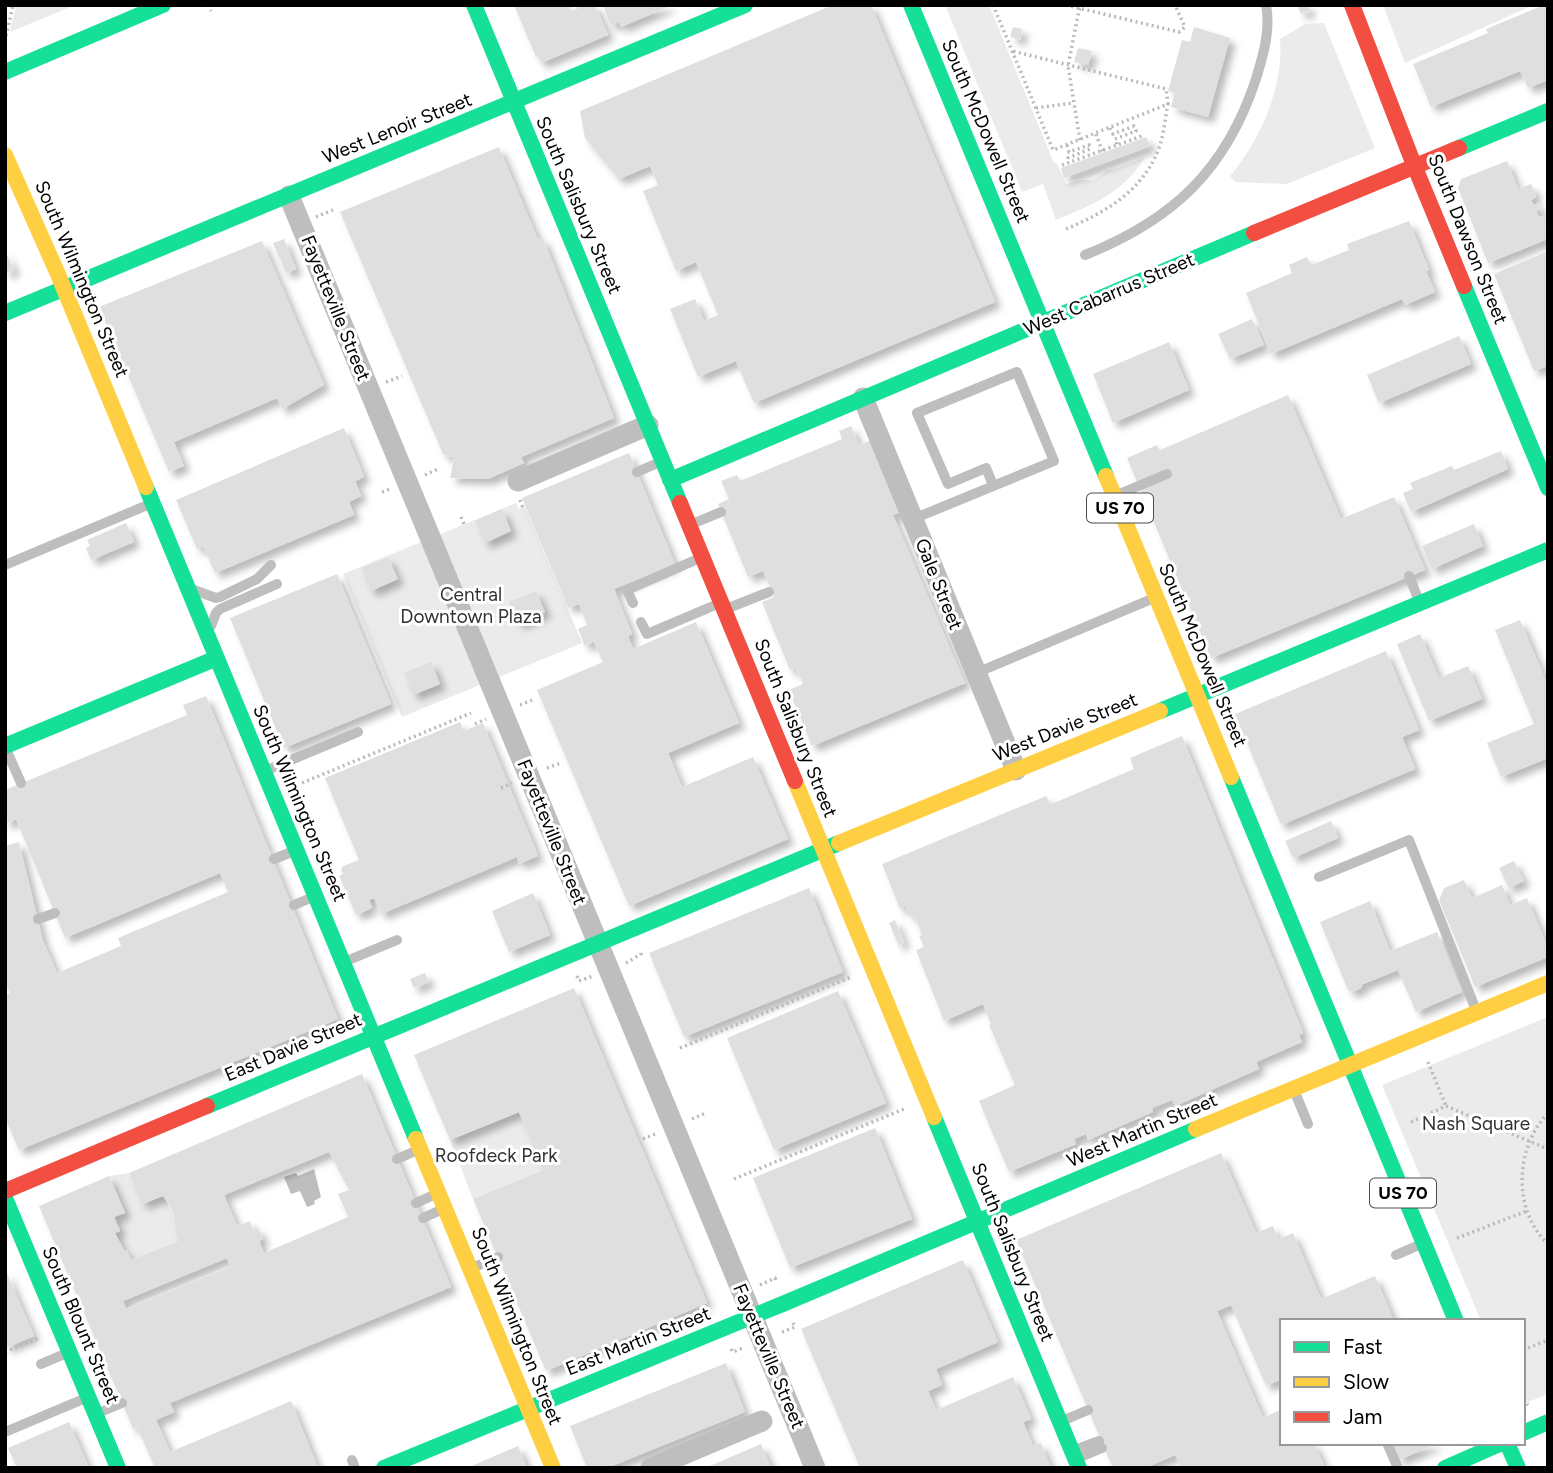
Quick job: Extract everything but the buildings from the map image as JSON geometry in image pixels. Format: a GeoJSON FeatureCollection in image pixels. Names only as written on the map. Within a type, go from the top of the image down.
{"type":"FeatureCollection","features":[{"type":"Feature","properties":{"kind":"main road","name":"South Salisbury Street"},"geometry":{"type":"LineString","coordinates":[[474,5],[1076,1459]]}},
{"type":"Feature","properties":{"kind":"main road","name":"West Lenoir Street"},"geometry":{"type":"LineString","coordinates":[[5,313],[745,5]]}},
{"type":"Feature","properties":{"kind":"main road","name":"South McDowell Street"},"geometry":{"type":"LineString","coordinates":[[911,5],[1455,1319]]}},
{"type":"Feature","properties":{"kind":"main road","name":"South Dawson Street"},"geometry":{"type":"LineString","coordinates":[[1352,5],[1464,297],[1548,488]]}},
{"type":"Feature","properties":{"kind":"main road"},"geometry":{"type":"LineString","coordinates":[[5,72],[162,6]]}},
{"type":"Feature","properties":{"kind":"main road","name":"West Cabarrus Street"},"geometry":{"type":"LineString","coordinates":[[670,480],[1414,165],[1548,111]]}},
{"type":"Feature","properties":{"kind":"main road","name":"South Wilmington Street"},"geometry":{"type":"LineString","coordinates":[[5,155],[153,503],[171,566],[188,588],[553,1468]]}},
{"type":"Feature","properties":{"kind":"main road","name":"West Davie Street"},"geometry":{"type":"LineString","coordinates":[[598,943],[1548,550]]}},
{"type":"Feature","properties":{"kind":"main road"},"geometry":{"type":"LineString","coordinates":[[5,746],[217,658]]}},
{"type":"Feature","properties":{"kind":"main road","name":"East Davie Street"},"geometry":{"type":"LineString","coordinates":[[5,1191],[598,943]]}},
{"type":"Feature","properties":{"kind":"main road","name":"West Martin Street"},"geometry":{"type":"LineString","coordinates":[[753,1316],[1548,984]]}},
{"type":"Feature","properties":{"kind":"main road","name":"South Blount Street"},"geometry":{"type":"LineString","coordinates":[[5,1198],[118,1468]]}},
{"type":"Feature","properties":{"kind":"main road","name":"East Martin Street"},"geometry":{"type":"LineString","coordinates":[[384,1468],[753,1316]]}},
{"type":"Feature","properties":{"kind":"main road"},"geometry":{"type":"LineString","coordinates":[[1525,1432],[1548,1422]]}},
{"type":"Feature","properties":{"kind":"main road"},"geometry":{"type":"LineString","coordinates":[[1445,1468],[1500,1445]]}},
{"type":"Feature","properties":{"kind":"main road"},"geometry":{"type":"LineString","coordinates":[[1506,1445],[1518,1468]]}},
{"type":"Feature","properties":{"kind":"street","name":"Fayetteville Street"},"geometry":{"type":"LineString","coordinates":[[289,196],[816,1468]]}},
{"type":"Feature","properties":{"kind":"street","name":"Gale Street"},"geometry":{"type":"LineString","coordinates":[[863,398],[878,446],[912,519],[1016,770]]}},
{"type":"Feature","properties":{"kind":"street"},"geometry":{"type":"LineString","coordinates":[[519,490],[648,425]]}},
{"type":"Feature","properties":{"kind":"street"},"geometry":{"type":"LineString","coordinates":[[651,1468],[762,1421]]}},
{"type":"Feature","properties":{"kind":"lane"},"geometry":{"type":"LineString","coordinates":[[1085,255],[1114,244],[1148,224],[1181,200],[1213,166],[1235,132],[1265,52],[1268,13],[1266,5]]}},
{"type":"Feature","properties":{"kind":"lane"},"geometry":{"type":"LineString","coordinates":[[912,519],[1054,461],[1017,372],[917,413],[948,484],[986,468],[993,485]]}},
{"type":"Feature","properties":{"kind":"lane"},"geometry":{"type":"LineString","coordinates":[[637,472],[663,461]]}},
{"type":"Feature","properties":{"kind":"lane"},"geometry":{"type":"LineString","coordinates":[[1115,496],[1167,474]]}},
{"type":"Feature","properties":{"kind":"lane"},"geometry":{"type":"LineString","coordinates":[[5,565],[153,503]]}},
{"type":"Feature","properties":{"kind":"lane"},"geometry":{"type":"LineString","coordinates":[[689,525],[721,512]]}},
{"type":"Feature","properties":{"kind":"lane"},"geometry":{"type":"LineString","coordinates":[[633,603],[627,590],[702,556]]}},
{"type":"Feature","properties":{"kind":"lane"},"geometry":{"type":"LineString","coordinates":[[188,588],[220,597],[257,579],[271,565]]}},
{"type":"Feature","properties":{"kind":"lane"},"geometry":{"type":"LineString","coordinates":[[1409,576],[1420,603]]}},
{"type":"Feature","properties":{"kind":"lane"},"geometry":{"type":"LineString","coordinates":[[208,636],[216,613],[277,584]]}},
{"type":"Feature","properties":{"kind":"lane"},"geometry":{"type":"LineString","coordinates":[[642,622],[647,634],[769,592]]}},
{"type":"Feature","properties":{"kind":"lane"},"geometry":{"type":"LineString","coordinates":[[976,673],[1157,597]]}},
{"type":"Feature","properties":{"kind":"lane"},"geometry":{"type":"LineString","coordinates":[[265,772],[358,732]]}},
{"type":"Feature","properties":{"kind":"lane"},"geometry":{"type":"LineString","coordinates":[[5,746],[21,783]]}},
{"type":"Feature","properties":{"kind":"lane"},"geometry":{"type":"LineString","coordinates":[[1320,877],[1409,840],[1477,1013]]}},
{"type":"Feature","properties":{"kind":"lane"},"geometry":{"type":"LineString","coordinates":[[274,859],[297,850]]}},
{"type":"Feature","properties":{"kind":"lane"},"geometry":{"type":"LineString","coordinates":[[293,903],[315,895]]}},
{"type":"Feature","properties":{"kind":"lane"},"geometry":{"type":"LineString","coordinates":[[38,919],[55,913]]}},
{"type":"Feature","properties":{"kind":"lane"},"geometry":{"type":"LineString","coordinates":[[344,962],[397,940]]}},
{"type":"Feature","properties":{"kind":"lane"},"geometry":{"type":"LineString","coordinates":[[1294,1090],[1308,1124]]}},
{"type":"Feature","properties":{"kind":"lane"},"geometry":{"type":"LineString","coordinates":[[397,1159],[421,1148]]}},
{"type":"Feature","properties":{"kind":"lane"},"geometry":{"type":"LineString","coordinates":[[416,1203],[443,1200]]}},
{"type":"Feature","properties":{"kind":"lane"},"geometry":{"type":"LineString","coordinates":[[423,1218],[443,1200]]}},
{"type":"Feature","properties":{"kind":"lane"},"geometry":{"type":"LineString","coordinates":[[1396,1255],[1424,1242]]}},
{"type":"Feature","properties":{"kind":"lane"},"geometry":{"type":"LineString","coordinates":[[471,1269],[498,1257]]}},
{"type":"Feature","properties":{"kind":"lane"},"geometry":{"type":"LineString","coordinates":[[41,1364],[69,1352]]}},
{"type":"Feature","properties":{"kind":"lane"},"geometry":{"type":"LineString","coordinates":[[5,1432],[88,1397]]}},
{"type":"Feature","properties":{"kind":"lane"},"geometry":{"type":"LineString","coordinates":[[95,1414],[122,1403]]}},
{"type":"Feature","properties":{"kind":"lane"},"geometry":{"type":"LineString","coordinates":[[1058,1418],[1087,1406]]}},
{"type":"Feature","properties":{"kind":"lane"},"geometry":{"type":"LineString","coordinates":[[1076,1459],[1100,1444]]}},
{"type":"Feature","properties":{"kind":"lane"},"geometry":{"type":"LineString","coordinates":[[1388,1445],[1398,1468]]}},
{"type":"Feature","properties":{"kind":"path"},"geometry":{"type":"LineString","coordinates":[[5,41],[13,5]]}},
{"type":"Feature","properties":{"kind":"path"},"geometry":{"type":"LineString","coordinates":[[208,5],[211,11]]}},
{"type":"Feature","properties":{"kind":"path"},"geometry":{"type":"LineString","coordinates":[[993,5],[1053,150],[1168,104]]}},
{"type":"Feature","properties":{"kind":"path"},"geometry":{"type":"LineString","coordinates":[[1066,5],[1179,32],[1185,27],[1175,5]]}},
{"type":"Feature","properties":{"kind":"path"},"geometry":{"type":"LineString","coordinates":[[1080,140],[1068,66],[1081,7]]}},
{"type":"Feature","properties":{"kind":"path"},"geometry":{"type":"LineString","coordinates":[[1012,51],[1166,89],[1168,104],[1159,147],[1146,173],[1124,198],[1099,214],[1066,229]]}},
{"type":"Feature","properties":{"kind":"path"},"geometry":{"type":"LineString","coordinates":[[1036,108],[1073,103]]}},
{"type":"Feature","properties":{"kind":"path"},"geometry":{"type":"LineString","coordinates":[[1110,128],[1113,134],[1134,126],[1136,131],[1115,139],[1117,145]]}},
{"type":"Feature","properties":{"kind":"path"},"geometry":{"type":"LineString","coordinates":[[1096,134],[1102,151]]}},
{"type":"Feature","properties":{"kind":"path"},"geometry":{"type":"LineString","coordinates":[[1062,165],[1142,136]]}},
{"type":"Feature","properties":{"kind":"path"},"geometry":{"type":"LineString","coordinates":[[1067,145],[1069,152],[1089,145],[1090,149],[1068,158],[1069,162]]}},
{"type":"Feature","properties":{"kind":"path"},"geometry":{"type":"LineString","coordinates":[[316,217],[334,210]]}},
{"type":"Feature","properties":{"kind":"path"},"geometry":{"type":"LineString","coordinates":[[386,382],[402,376]]}},
{"type":"Feature","properties":{"kind":"path"},"geometry":{"type":"LineString","coordinates":[[423,476],[440,468]]}},
{"type":"Feature","properties":{"kind":"path"},"geometry":{"type":"LineString","coordinates":[[519,490],[523,508]]}},
{"type":"Feature","properties":{"kind":"path"},"geometry":{"type":"LineString","coordinates":[[461,517],[464,524]]}},
{"type":"Feature","properties":{"kind":"path"},"geometry":{"type":"LineString","coordinates":[[518,706],[535,699]]}},
{"type":"Feature","properties":{"kind":"path"},"geometry":{"type":"LineString","coordinates":[[297,785],[471,713]]}},
{"type":"Feature","properties":{"kind":"path"},"geometry":{"type":"LineString","coordinates":[[475,724],[488,718]]}},
{"type":"Feature","properties":{"kind":"path"},"geometry":{"type":"LineString","coordinates":[[545,769],[561,763]]}},
{"type":"Feature","properties":{"kind":"path"},"geometry":{"type":"LineString","coordinates":[[501,788],[514,782]]}},
{"type":"Feature","properties":{"kind":"path"},"geometry":{"type":"LineString","coordinates":[[626,963],[640,954]]}},
{"type":"Feature","properties":{"kind":"path"},"geometry":{"type":"LineString","coordinates":[[579,981],[594,976]]}},
{"type":"Feature","properties":{"kind":"path"},"geometry":{"type":"LineString","coordinates":[[680,1048],[851,977]]}},
{"type":"Feature","properties":{"kind":"path"},"geometry":{"type":"LineString","coordinates":[[1428,1062],[1446,1106],[1548,1149]]}},
{"type":"Feature","properties":{"kind":"path"},"geometry":{"type":"LineString","coordinates":[[1411,1122],[1446,1106]]}},
{"type":"Feature","properties":{"kind":"path"},"geometry":{"type":"LineString","coordinates":[[734,1179],[904,1109]]}},
{"type":"Feature","properties":{"kind":"path"},"geometry":{"type":"LineString","coordinates":[[690,1120],[706,1113]]}},
{"type":"Feature","properties":{"kind":"path"},"geometry":{"type":"LineString","coordinates":[[1548,1113],[1529,1142],[1522,1168],[1522,1192],[1527,1211],[1548,1244]]}},
{"type":"Feature","properties":{"kind":"path"},"geometry":{"type":"LineString","coordinates":[[643,1139],[661,1132]]}},
{"type":"Feature","properties":{"kind":"path"},"geometry":{"type":"LineString","coordinates":[[1457,1238],[1527,1211]]}},
{"type":"Feature","properties":{"kind":"path"},"geometry":{"type":"LineString","coordinates":[[760,1285],[775,1279]]}},
{"type":"Feature","properties":{"kind":"path"},"geometry":{"type":"LineString","coordinates":[[782,1332],[795,1327]]}},
{"type":"Feature","properties":{"kind":"path"},"geometry":{"type":"LineString","coordinates":[[5,1352],[41,1337]]}},
{"type":"Feature","properties":{"kind":"path"},"geometry":{"type":"LineString","coordinates":[[1525,1349],[1548,1340]]}},
{"type":"Feature","properties":{"kind":"path"},"geometry":{"type":"LineString","coordinates":[[733,1353],[750,1345]]}},
{"type":"Feature","properties":{"kind":"path"},"geometry":{"type":"LineString","coordinates":[[1525,1402],[1528,1405]]}},
{"type":"Feature","properties":{"kind":"green space"},"geometry":{"type":"Polygon","coordinates":[[[16,5],[75,5],[10,32],[16,5]]]}},
{"type":"Feature","properties":{"kind":"green space"},"geometry":{"type":"Polygon","coordinates":[[[945,5],[989,5],[1054,163],[1057,163],[1066,184],[1093,180],[1108,170],[1145,157],[1128,180],[1095,203],[1056,220],[1043,184],[1022,192],[945,5]]]}},
{"type":"Feature","properties":{"kind":"green space"},"geometry":{"type":"Polygon","coordinates":[[[1383,5],[1533,5],[1405,63],[1383,5]]]}},
{"type":"Feature","properties":{"kind":"green space"},"geometry":{"type":"Polygon","coordinates":[[[1324,23],[1375,148],[1287,184],[1235,182],[1230,176],[1260,130],[1274,94],[1280,39],[1305,24],[1324,23]]]}},
{"type":"Feature","properties":{"kind":"green space","name":"Central Downtown Plaza"},"geometry":{"type":"Polygon","coordinates":[[[516,503],[519,509],[525,507],[582,643],[402,717],[343,574],[516,503]]]}},
{"type":"Feature","properties":{"kind":"green space","name":"Nash Square"},"geometry":{"type":"Polygon","coordinates":[[[1548,1017],[1548,1394],[1525,1403],[1525,1319],[1480,1319],[1382,1085],[1548,1017]]]}},
{"type":"Feature","properties":{"kind":"green space","name":"Roofdeck Park"},"geometry":{"type":"Polygon","coordinates":[[[519,1112],[543,1170],[473,1199],[450,1140],[519,1112]]]}},
{"type":"Feature","properties":{"kind":"green space"},"geometry":{"type":"Polygon","coordinates":[[[129,1173],[143,1204],[163,1196],[175,1219],[173,1220],[177,1229],[174,1231],[178,1241],[131,1260],[115,1233],[120,1230],[114,1217],[125,1212],[109,1176],[129,1173]]]}},
{"type":"Feature","properties":{"kind":"shaded area"},"geometry":{"type":"Polygon","coordinates":[[[314,1169],[321,1197],[314,1201],[315,1204],[307,1207],[300,1191],[291,1194],[284,1177],[296,1173],[298,1176],[314,1169]]]}},
{"type":"Feature","properties":{"kind":"traffic: fast"},"geometry":{"type":"LineString","coordinates":[[5,72],[163,5]]}},
{"type":"Feature","properties":{"kind":"traffic: fast"},"geometry":{"type":"LineString","coordinates":[[474,5],[680,503]]}},
{"type":"Feature","properties":{"kind":"traffic: fast"},"geometry":{"type":"LineString","coordinates":[[5,313],[745,5]]}},
{"type":"Feature","properties":{"kind":"traffic: fast"},"geometry":{"type":"LineString","coordinates":[[911,5],[1106,476]]}},
{"type":"Feature","properties":{"kind":"traffic: fast"},"geometry":{"type":"LineString","coordinates":[[1459,148],[1548,111]]}},
{"type":"Feature","properties":{"kind":"traffic: fast"},"geometry":{"type":"LineString","coordinates":[[670,480],[1254,233]]}},
{"type":"Feature","properties":{"kind":"traffic: fast"},"geometry":{"type":"LineString","coordinates":[[1464,286],[1548,488]]}},
{"type":"Feature","properties":{"kind":"traffic: fast"},"geometry":{"type":"LineString","coordinates":[[146,487],[416,1139]]}},
{"type":"Feature","properties":{"kind":"traffic: fast"},"geometry":{"type":"LineString","coordinates":[[1160,711],[1548,550]]}},
{"type":"Feature","properties":{"kind":"traffic: fast"},"geometry":{"type":"LineString","coordinates":[[5,746],[217,658]]}},
{"type":"Feature","properties":{"kind":"traffic: fast"},"geometry":{"type":"LineString","coordinates":[[1231,777],[1455,1319]]}},
{"type":"Feature","properties":{"kind":"traffic: fast"},"geometry":{"type":"LineString","coordinates":[[207,1106],[839,843]]}},
{"type":"Feature","properties":{"kind":"traffic: fast"},"geometry":{"type":"LineString","coordinates":[[934,1117],[1079,1468]]}},
{"type":"Feature","properties":{"kind":"traffic: fast"},"geometry":{"type":"LineString","coordinates":[[384,1468],[785,1303],[1196,1129]]}},
{"type":"Feature","properties":{"kind":"traffic: fast"},"geometry":{"type":"LineString","coordinates":[[5,1198],[118,1468]]}},
{"type":"Feature","properties":{"kind":"traffic: fast"},"geometry":{"type":"LineString","coordinates":[[1525,1432],[1548,1422]]}},
{"type":"Feature","properties":{"kind":"traffic: fast"},"geometry":{"type":"LineString","coordinates":[[1445,1468],[1497,1445]]}},
{"type":"Feature","properties":{"kind":"traffic: fast"},"geometry":{"type":"LineString","coordinates":[[1508,1445],[1518,1468]]}},
{"type":"Feature","properties":{"kind":"traffic: slow"},"geometry":{"type":"LineString","coordinates":[[5,155],[57,272],[146,487]]}},
{"type":"Feature","properties":{"kind":"traffic: slow"},"geometry":{"type":"LineString","coordinates":[[1106,476],[1231,777]]}},
{"type":"Feature","properties":{"kind":"traffic: slow"},"geometry":{"type":"LineString","coordinates":[[839,843],[1160,711]]}},
{"type":"Feature","properties":{"kind":"traffic: slow"},"geometry":{"type":"LineString","coordinates":[[795,781],[934,1117]]}},
{"type":"Feature","properties":{"kind":"traffic: slow"},"geometry":{"type":"LineString","coordinates":[[1196,1129],[1548,983]]}},
{"type":"Feature","properties":{"kind":"traffic: slow"},"geometry":{"type":"LineString","coordinates":[[416,1139],[553,1468]]}},
{"type":"Feature","properties":{"kind":"traffic: jam"},"geometry":{"type":"LineString","coordinates":[[1352,5],[1464,286]]}},
{"type":"Feature","properties":{"kind":"traffic: jam"},"geometry":{"type":"LineString","coordinates":[[1254,233],[1459,148]]}},
{"type":"Feature","properties":{"kind":"traffic: jam"},"geometry":{"type":"LineString","coordinates":[[680,503],[795,781]]}},
{"type":"Feature","properties":{"kind":"traffic: jam"},"geometry":{"type":"LineString","coordinates":[[5,1191],[207,1106]]}}]}
